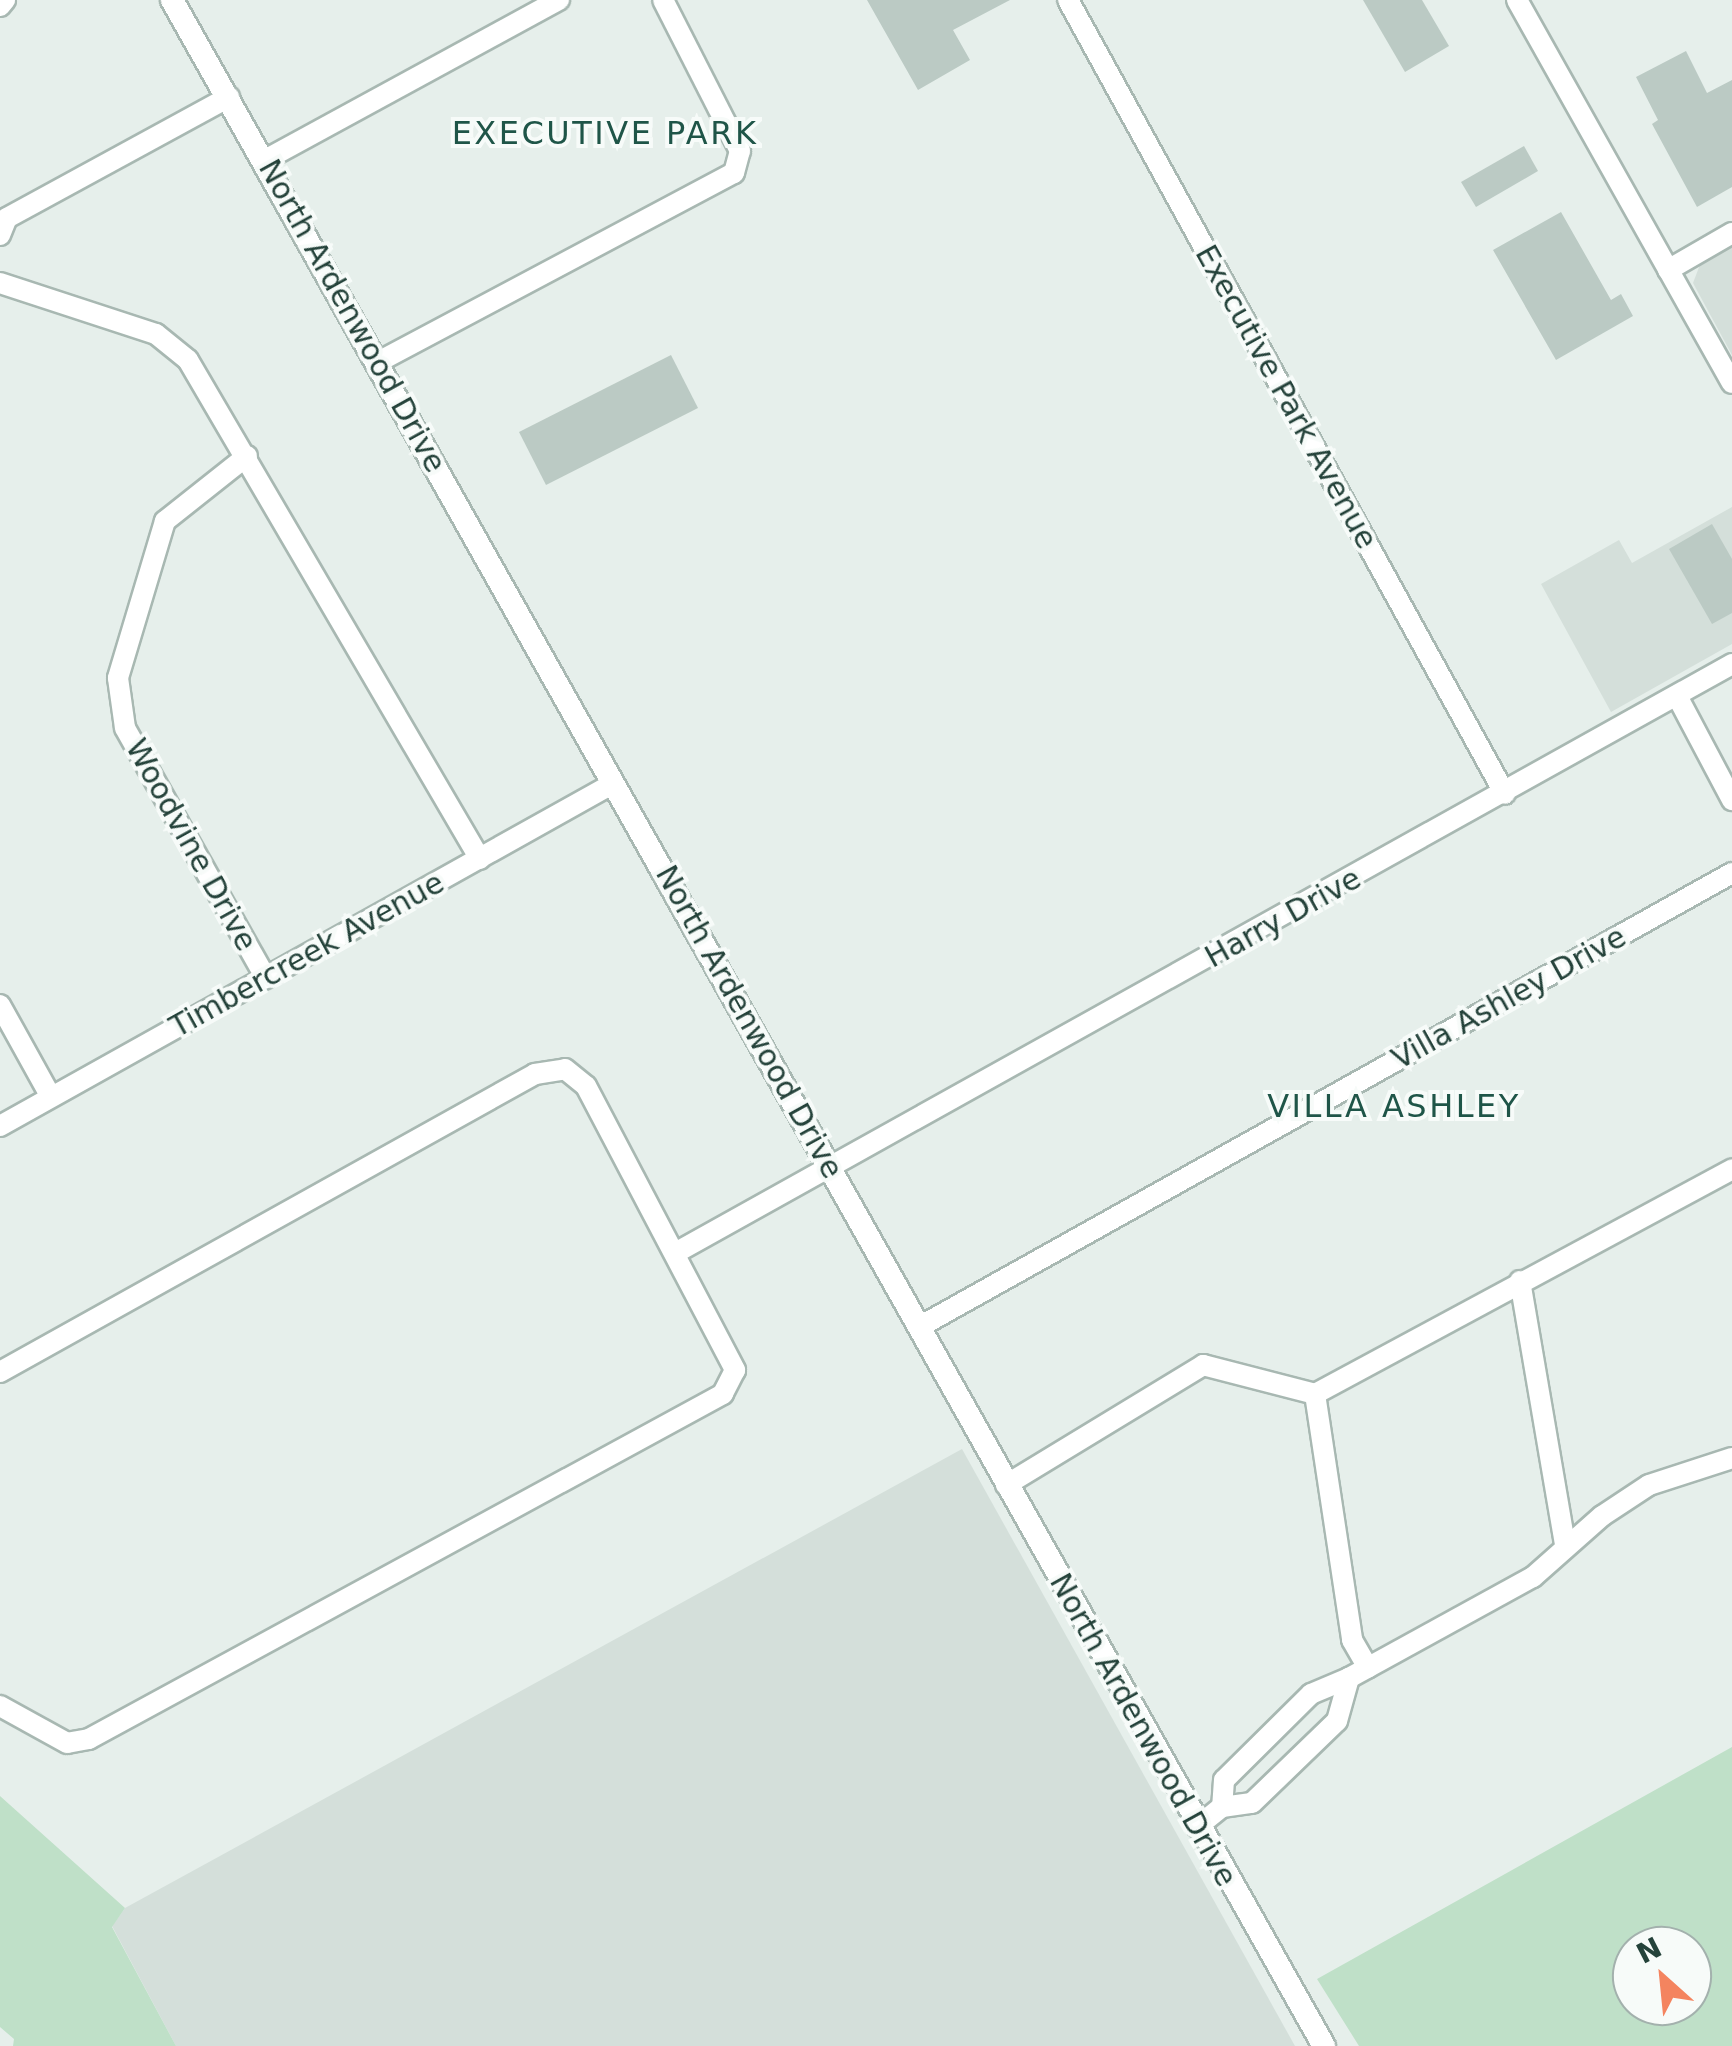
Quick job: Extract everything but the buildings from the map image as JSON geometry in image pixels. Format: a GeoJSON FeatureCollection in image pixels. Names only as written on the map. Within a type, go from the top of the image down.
{"type":"FeatureCollection","features":[{"type":"Feature","properties":{"kind":"street"},"geometry":{"type":"LineString","coordinates":[[0,6],[5,0]]}},
{"type":"Feature","properties":{"kind":"street","name":"North Ardenwood Drive"},"geometry":{"type":"LineString","coordinates":[[172,0],[832,1168],[1196,1826],[1324,2046]]}},
{"type":"Feature","properties":{"kind":"street"},"geometry":{"type":"LineString","coordinates":[[265,160],[559,0]]}},
{"type":"Feature","properties":{"kind":"street"},"geometry":{"type":"LineString","coordinates":[[378,362],[734,173],[740,151],[663,0]]}},
{"type":"Feature","properties":{"kind":"street","name":"Executive Park Avenue"},"geometry":{"type":"LineString","coordinates":[[1068,0],[1505,794]]}},
{"type":"Feature","properties":{"kind":"street"},"geometry":{"type":"LineString","coordinates":[[1517,0],[1732,383]]}},
{"type":"Feature","properties":{"kind":"street"},"geometry":{"type":"LineString","coordinates":[[0,235],[7,218],[229,97]]}},
{"type":"Feature","properties":{"kind":"street"},"geometry":{"type":"LineString","coordinates":[[1668,270],[1732,233]]}},
{"type":"Feature","properties":{"kind":"street"},"geometry":{"type":"LineString","coordinates":[[0,283],[156,334],[188,360],[480,859]]}},
{"type":"Feature","properties":{"kind":"street","name":"Woodvine Drive"},"geometry":{"type":"LineString","coordinates":[[246,456],[165,521],[118,678],[125,728],[266,978]]}},
{"type":"Feature","properties":{"kind":"street","name":"Harry Drive"},"geometry":{"type":"LineString","coordinates":[[677,1252],[1505,794],[1732,664]]}},
{"type":"Feature","properties":{"kind":"street"},"geometry":{"type":"LineString","coordinates":[[1677,696],[1732,800]]}},
{"type":"Feature","properties":{"kind":"street","name":"Timbercreek Avenue"},"geometry":{"type":"LineString","coordinates":[[0,1126],[614,783]]}},
{"type":"Feature","properties":{"kind":"street","name":"Villa Ashley Drive"},"geometry":{"type":"LineString","coordinates":[[919,1327],[1732,873]]}},
{"type":"Feature","properties":{"kind":"street"},"geometry":{"type":"LineString","coordinates":[[0,1005],[50,1098]]}},
{"type":"Feature","properties":{"kind":"street"},"geometry":{"type":"LineString","coordinates":[[0,1372],[548,1070],[565,1069],[586,1086],[736,1370],[722,1394],[89,1740],[68,1742],[0,1706]]}},
{"type":"Feature","properties":{"kind":"street"},"geometry":{"type":"LineString","coordinates":[[1006,1485],[1204,1365],[1316,1394],[1732,1169]]}},
{"type":"Feature","properties":{"kind":"street"},"geometry":{"type":"LineString","coordinates":[[1520,1281],[1565,1545]]}},
{"type":"Feature","properties":{"kind":"street"},"geometry":{"type":"LineString","coordinates":[[1196,1826],[1222,1807],[1252,1804],[1337,1722],[1359,1672],[1316,1394]]}},
{"type":"Feature","properties":{"kind":"street"},"geometry":{"type":"LineString","coordinates":[[1222,1807],[1224,1780],[1311,1694],[1359,1672],[1532,1577],[1565,1545],[1649,1485],[1732,1458]]}},
{"type":"Feature","properties":{"kind":"shaded area"},"geometry":{"type":"Polygon","coordinates":[[[1732,243],[1732,355],[1693,283],[1701,262],[1732,243]]]}},
{"type":"Feature","properties":{"kind":"shaded area"},"geometry":{"type":"Polygon","coordinates":[[[1732,507],[1732,644],[1611,712],[1541,584],[1619,540],[1632,563],[1732,507]]]}},
{"type":"Feature","properties":{"kind":"shaded area"},"geometry":{"type":"Polygon","coordinates":[[[962,1449],[1295,2046],[176,2046],[112,1926],[125,1908],[962,1449]]]}},
{"type":"Feature","properties":{"kind":"green space"},"geometry":{"type":"Polygon","coordinates":[[[1732,1747],[1732,2046],[1359,2046],[1317,1979],[1732,1747]]]}},
{"type":"Feature","properties":{"kind":"green space"},"geometry":{"type":"Polygon","coordinates":[[[0,1796],[125,1908],[112,1927],[176,2046],[13,2046],[14,2039],[0,2027],[0,1796]]]}},
{"type":"Feature","properties":{"kind":"district","name":"EXECUTIVE PARK"},"geometry":{"type":"Point","coordinates":[605,133]}},
{"type":"Feature","properties":{"kind":"district","name":"VILLA ASHLEY"},"geometry":{"type":"Point","coordinates":[1394,1106]}}]}
